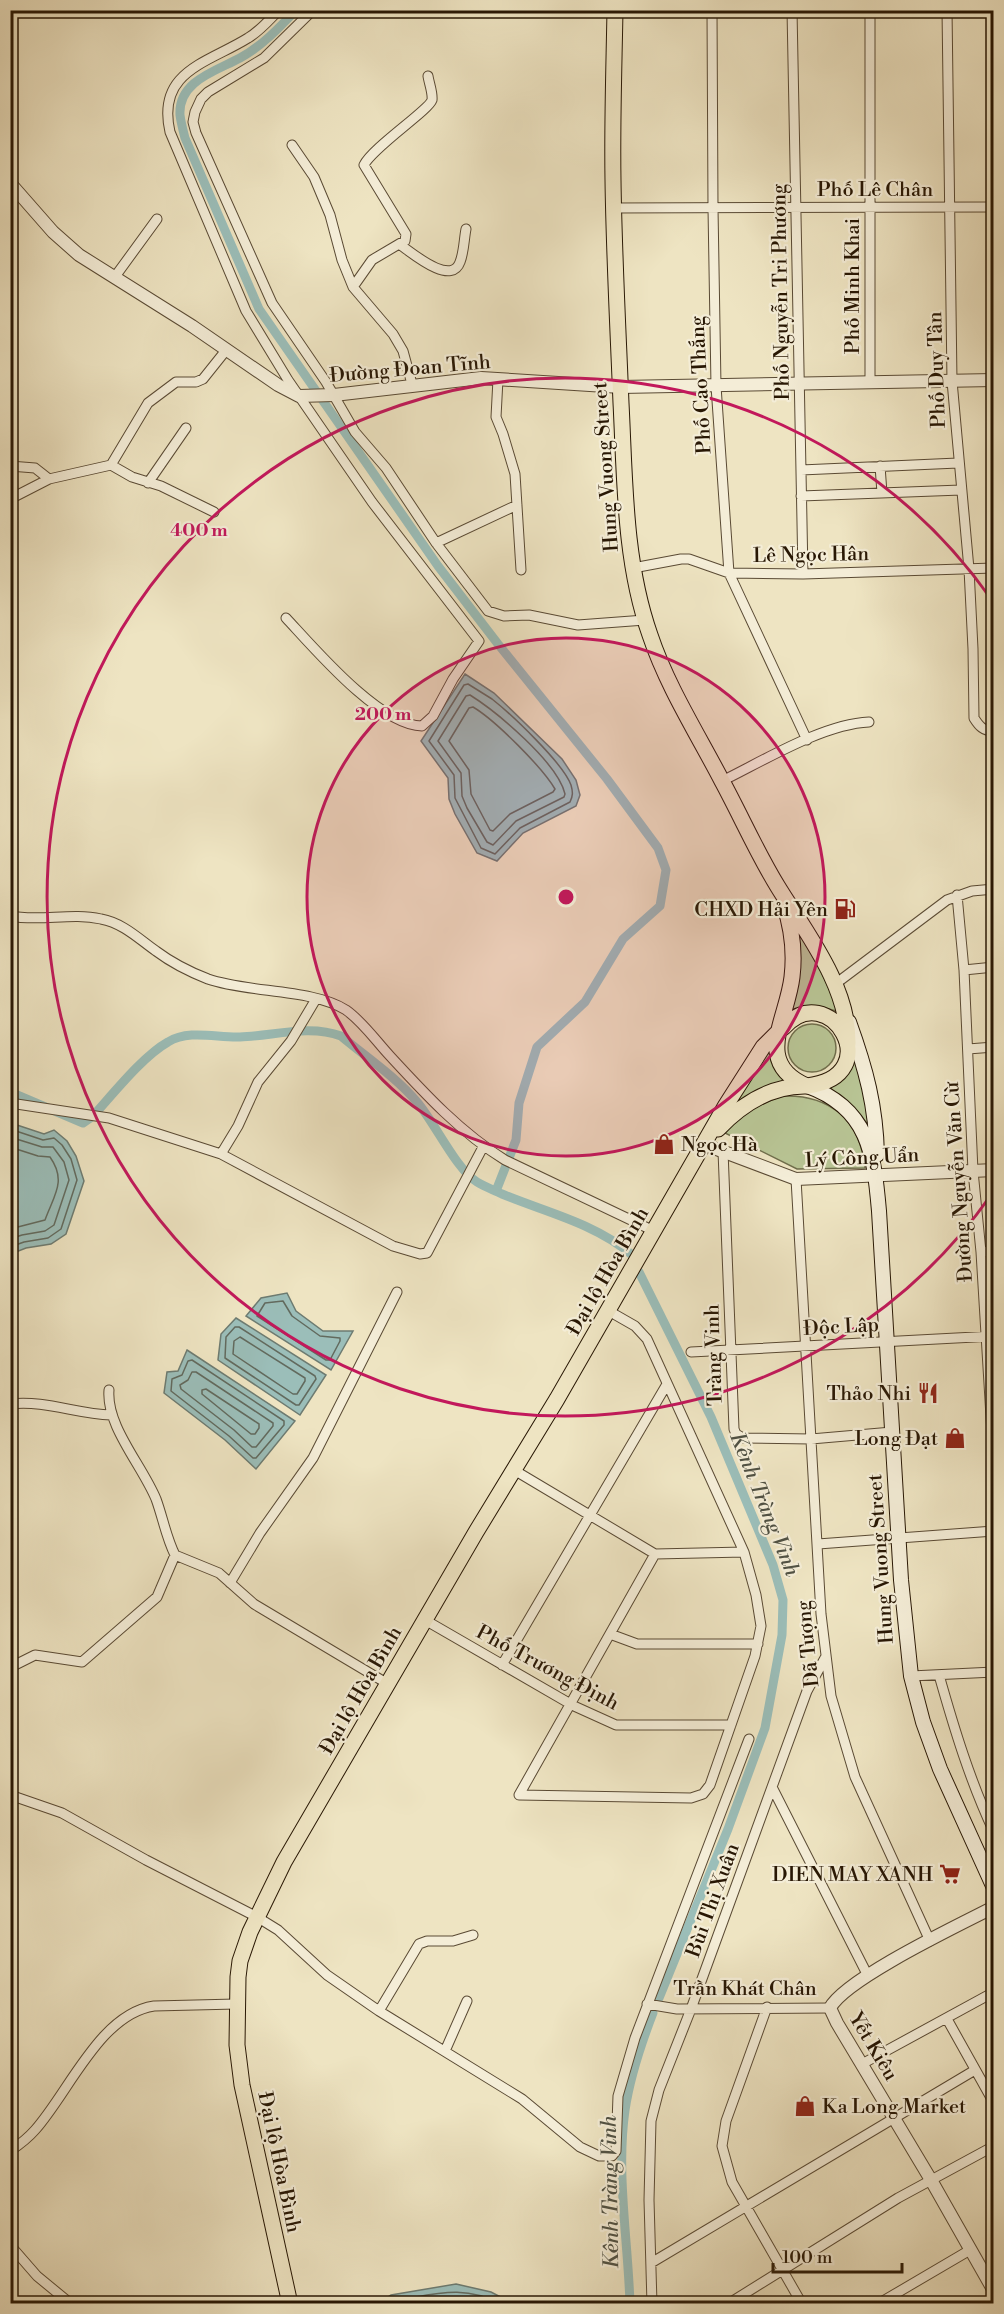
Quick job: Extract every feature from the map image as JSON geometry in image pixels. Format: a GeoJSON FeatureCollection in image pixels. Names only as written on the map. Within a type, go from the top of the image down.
{"type":"FeatureCollection","features":[{"type":"Feature","properties":{"kind":"highway","name":"Hung Vuong Street"},"geometry":{"type":"LineString","coordinates":[[615,10],[613,208],[627,507],[633,568],[645,620],[658,658],[778,887]]}},
{"type":"Feature","properties":{"kind":"highway"},"geometry":{"type":"LineString","coordinates":[[704,1144],[733,1114],[754,1099],[773,1091],[795,1086],[829,1082],[838,1075],[848,1055],[843,1005],[810,934],[778,887]]}},
{"type":"Feature","properties":{"kind":"highway"},"geometry":{"type":"LineString","coordinates":[[778,887],[793,941],[790,990],[777,1035],[776,1054],[787,1075],[807,1086]]}},
{"type":"Feature","properties":{"kind":"highway"},"geometry":{"type":"LineString","coordinates":[[777,1035],[790,990]]}},
{"type":"Feature","properties":{"kind":"highway"},"geometry":{"type":"LineString","coordinates":[[704,1144],[726,1105],[777,1035],[800,1015],[812,1013],[824,1015],[835,1021],[847,1037]]}},
{"type":"Feature","properties":{"kind":"highway","name":"Đại lộ Hòa Bình"},"geometry":{"type":"LineString","coordinates":[[290,2304],[242,2085],[237,2044],[236,2004],[240,1961],[257,1917],[284,1862],[557,1399],[704,1144]]}},
{"type":"Feature","properties":{"kind":"main road"},"geometry":{"type":"LineString","coordinates":[[843,1005],[866,1068],[876,1134],[876,1176]]}},
{"type":"Feature","properties":{"kind":"main road"},"geometry":{"type":"LineString","coordinates":[[847,1037],[866,1068]]}},
{"type":"Feature","properties":{"kind":"main road"},"geometry":{"type":"LineString","coordinates":[[807,1086],[834,1099],[855,1120],[870,1146],[876,1176]]}},
{"type":"Feature","properties":{"kind":"main road","name":"Hung Vuong Street"},"geometry":{"type":"LineString","coordinates":[[876,1176],[898,1537],[911,1676],[923,1722],[940,1769],[993,1887]]}},
{"type":"Feature","properties":{"kind":"street"},"geometry":{"type":"LineString","coordinates":[[279,10],[251,37],[194,66],[184,75],[170,95],[167,108],[168,122],[242,303],[391,528],[479,641],[453,679],[433,716],[422,726],[416,726],[397,718],[367,699],[326,661],[286,618]]}},
{"type":"Feature","properties":{"kind":"street"},"geometry":{"type":"LineString","coordinates":[[313,10],[264,58],[208,92],[201,99],[194,122],[212,174],[272,303],[355,432],[386,468],[436,543],[488,610],[497,614],[530,615],[578,625],[645,620]]}},
{"type":"Feature","properties":{"kind":"street","name":"Phố Cao Thắng"},"geometry":{"type":"LineString","coordinates":[[712,10],[716,386],[729,573],[807,740]]}},
{"type":"Feature","properties":{"kind":"street","name":"Phố Nguyễn Tri Phương"},"geometry":{"type":"LineString","coordinates":[[792,10],[803,574]]}},
{"type":"Feature","properties":{"kind":"street","name":"Phố Minh Khai"},"geometry":{"type":"LineString","coordinates":[[870,10],[870,382]]}},
{"type":"Feature","properties":{"kind":"street","name":"Phố Duy Tân"},"geometry":{"type":"LineString","coordinates":[[947,10],[952,381],[969,569],[974,718],[979,726],[987,731],[993,730]]}},
{"type":"Feature","properties":{"kind":"street"},"geometry":{"type":"LineString","coordinates":[[353,287],[372,260],[405,241],[406,234],[364,165],[404,125],[429,105],[432,97],[428,76]]}},
{"type":"Feature","properties":{"kind":"street"},"geometry":{"type":"LineString","coordinates":[[292,145],[315,177],[353,287],[393,334],[403,351],[412,384]]}},
{"type":"Feature","properties":{"kind":"street"},"geometry":{"type":"LineString","coordinates":[[10,183],[65,244],[278,385],[303,397]]}},
{"type":"Feature","properties":{"kind":"street","name":"Phố Lê Chân"},"geometry":{"type":"LineString","coordinates":[[613,208],[993,207]]}},
{"type":"Feature","properties":{"kind":"street"},"geometry":{"type":"LineString","coordinates":[[114,278],[158,219]]}},
{"type":"Feature","properties":{"kind":"street"},"geometry":{"type":"LineString","coordinates":[[399,244],[437,269],[446,272],[454,270],[460,262],[466,229]]}},
{"type":"Feature","properties":{"kind":"street"},"geometry":{"type":"LineString","coordinates":[[111,465],[143,411],[158,394],[176,382],[200,381],[212,370],[227,350]]}},
{"type":"Feature","properties":{"kind":"street","name":"Đường Đoan Tĩnh"},"geometry":{"type":"LineString","coordinates":[[303,397],[481,378],[621,387],[993,380]]}},
{"type":"Feature","properties":{"kind":"street"},"geometry":{"type":"LineString","coordinates":[[498,378],[496,417],[513,463],[521,570]]}},
{"type":"Feature","properties":{"kind":"street"},"geometry":{"type":"LineString","coordinates":[[148,483],[186,428]]}},
{"type":"Feature","properties":{"kind":"street"},"geometry":{"type":"LineString","coordinates":[[801,470],[958,462]]}},
{"type":"Feature","properties":{"kind":"street"},"geometry":{"type":"LineString","coordinates":[[10,465],[35,468],[49,479]]}},
{"type":"Feature","properties":{"kind":"street"},"geometry":{"type":"LineString","coordinates":[[10,499],[49,479],[111,465],[132,477],[161,486],[214,512]]}},
{"type":"Feature","properties":{"kind":"street"},"geometry":{"type":"LineString","coordinates":[[880,466],[882,493]]}},
{"type":"Feature","properties":{"kind":"street"},"geometry":{"type":"LineString","coordinates":[[801,496],[961,490]]}},
{"type":"Feature","properties":{"kind":"street"},"geometry":{"type":"LineString","coordinates":[[436,543],[517,505]]}},
{"type":"Feature","properties":{"kind":"street","name":"Lê Ngọc Hân"},"geometry":{"type":"LineString","coordinates":[[633,568],[681,559],[729,573],[803,574],[993,568]]}},
{"type":"Feature","properties":{"kind":"street"},"geometry":{"type":"LineString","coordinates":[[722,781],[839,727],[869,722]]}},
{"type":"Feature","properties":{"kind":"street"},"geometry":{"type":"LineString","coordinates":[[834,985],[947,900],[972,891],[993,888]]}},
{"type":"Feature","properties":{"kind":"street","name":"Đường Nguyễn Văn Cừ"},"geometry":{"type":"LineString","coordinates":[[957,895],[964,970],[973,1171],[990,1336],[993,1466]]}},
{"type":"Feature","properties":{"kind":"street"},"geometry":{"type":"LineString","coordinates":[[10,916],[37,919],[74,917],[102,919],[125,928],[180,966],[209,979],[237,987],[316,999],[347,1011],[426,1094],[483,1147],[505,1160],[516,1163],[654,1230]]}},
{"type":"Feature","properties":{"kind":"street"},"geometry":{"type":"LineString","coordinates":[[964,970],[993,967]]}},
{"type":"Feature","properties":{"kind":"street"},"geometry":{"type":"LineString","coordinates":[[220,1154],[238,1126],[258,1082],[291,1041],[316,999]]}},
{"type":"Feature","properties":{"kind":"street"},"geometry":{"type":"LineString","coordinates":[[968,1049],[993,1047]]}},
{"type":"Feature","properties":{"kind":"street"},"geometry":{"type":"LineString","coordinates":[[10,1103],[109,1118],[220,1154],[393,1246],[420,1254],[427,1253],[483,1147]]}},
{"type":"Feature","properties":{"kind":"street","name":"Lý Công Uẩn"},"geometry":{"type":"LineString","coordinates":[[704,1144],[795,1179],[993,1170]]}},
{"type":"Feature","properties":{"kind":"street","name":"Tràng Vinh"},"geometry":{"type":"LineString","coordinates":[[723,1151],[736,1434],[743,1438],[811,1439],[892,1432]]}},
{"type":"Feature","properties":{"kind":"street","name":"Dã Tượng"},"geometry":{"type":"LineString","coordinates":[[795,1179],[825,1658],[836,1718],[855,1777],[930,1941]]}},
{"type":"Feature","properties":{"kind":"street"},"geometry":{"type":"LineString","coordinates":[[981,1251],[993,1251]]}},
{"type":"Feature","properties":{"kind":"street"},"geometry":{"type":"LineString","coordinates":[[230,1583],[260,1533],[313,1458],[397,1292]]}},
{"type":"Feature","properties":{"kind":"street"},"geometry":{"type":"LineString","coordinates":[[607,1310],[635,1326],[647,1339],[744,1552],[756,1595],[761,1626],[758,1644],[710,1785],[703,1794],[692,1798],[519,1795],[655,1554]]}},
{"type":"Feature","properties":{"kind":"street","name":"Độc Lập"},"geometry":{"type":"LineString","coordinates":[[691,1352],[990,1336]]}},
{"type":"Feature","properties":{"kind":"street"},"geometry":{"type":"LineString","coordinates":[[502,1665],[667,1384]]}},
{"type":"Feature","properties":{"kind":"street"},"geometry":{"type":"LineString","coordinates":[[109,1389],[108,1401],[111,1415],[144,1472],[162,1515],[166,1538],[175,1555],[219,1573],[254,1604],[388,1684]]}},
{"type":"Feature","properties":{"kind":"street"},"geometry":{"type":"LineString","coordinates":[[10,1404],[31,1402],[86,1413],[111,1415]]}},
{"type":"Feature","properties":{"kind":"street"},"geometry":{"type":"LineString","coordinates":[[514,1470],[655,1554],[744,1552]]}},
{"type":"Feature","properties":{"kind":"street"},"geometry":{"type":"LineString","coordinates":[[818,1544],[993,1531]]}},
{"type":"Feature","properties":{"kind":"street"},"geometry":{"type":"LineString","coordinates":[[10,1678],[13,1666],[35,1654],[82,1662],[157,1597],[175,1555]]}},
{"type":"Feature","properties":{"kind":"street","name":"Phố Trương Định"},"geometry":{"type":"LineString","coordinates":[[425,1620],[570,1704],[616,1725],[731,1725]]}},
{"type":"Feature","properties":{"kind":"street"},"geometry":{"type":"LineString","coordinates":[[610,1634],[637,1644],[758,1644]]}},
{"type":"Feature","properties":{"kind":"street","name":"Bùi Thị Xuân"},"geometry":{"type":"LineString","coordinates":[[652,2304],[649,2200],[651,2121],[659,2090],[691,2009],[807,1691],[825,1658]]}},
{"type":"Feature","properties":{"kind":"street"},"geometry":{"type":"LineString","coordinates":[[911,1676],[993,1672]]}},
{"type":"Feature","properties":{"kind":"street"},"geometry":{"type":"LineString","coordinates":[[939,1675],[953,1725],[993,1832]]}},
{"type":"Feature","properties":{"kind":"street"},"geometry":{"type":"LineString","coordinates":[[10,1795],[62,1813],[146,1860],[257,1917],[278,1930],[327,1975],[379,2012],[522,2099],[580,2147],[599,2156],[612,2156],[616,2147],[618,2096],[647,2004],[749,1739]]}},
{"type":"Feature","properties":{"kind":"street"},"geometry":{"type":"LineString","coordinates":[[772,1786],[868,1976]]}},
{"type":"Feature","properties":{"kind":"street","name":"Trần Khát Chân"},"geometry":{"type":"LineString","coordinates":[[647,2004],[677,2009],[830,2008],[840,1995],[868,1976],[993,1907]]}},
{"type":"Feature","properties":{"kind":"street"},"geometry":{"type":"LineString","coordinates":[[379,2012],[419,1944],[427,1941],[453,1941],[473,1935]]}},
{"type":"Feature","properties":{"kind":"street"},"geometry":{"type":"LineString","coordinates":[[862,2064],[993,1992]]}},
{"type":"Feature","properties":{"kind":"street"},"geometry":{"type":"LineString","coordinates":[[445,2051],[467,2001]]}},
{"type":"Feature","properties":{"kind":"street"},"geometry":{"type":"LineString","coordinates":[[10,2151],[38,2127],[100,2040],[128,2015],[154,2006],[236,2004]]}},
{"type":"Feature","properties":{"kind":"street"},"geometry":{"type":"LineString","coordinates":[[767,2007],[730,2106],[722,2146],[728,2171],[802,2304]]}},
{"type":"Feature","properties":{"kind":"street","name":"Yết Kiêu"},"geometry":{"type":"LineString","coordinates":[[830,2008],[993,2291]]}},
{"type":"Feature","properties":{"kind":"street"},"geometry":{"type":"LineString","coordinates":[[947,2019],[993,2103]]}},
{"type":"Feature","properties":{"kind":"street"},"geometry":{"type":"LineString","coordinates":[[651,2263],[975,2070]]}},
{"type":"Feature","properties":{"kind":"street"},"geometry":{"type":"LineString","coordinates":[[728,2304],[931,2180],[993,2146]]}},
{"type":"Feature","properties":{"kind":"street"},"geometry":{"type":"LineString","coordinates":[[10,2245],[37,2276],[71,2304]]}},
{"type":"Feature","properties":{"kind":"street"},"geometry":{"type":"LineString","coordinates":[[878,2304],[970,2250]]}},
{"type":"Feature","properties":{"kind":"green space"},"geometry":{"type":"Polygon","coordinates":[[[796,929],[801,929],[840,1012],[825,1008],[792,1010],[796,929]]]}},
{"type":"Feature","properties":{"kind":"green space"},"geometry":{"type":"Polygon","coordinates":[[[812,1024],[829,1031],[836,1048],[829,1065],[812,1072],[795,1065],[788,1048],[795,1031],[812,1024]]]}},
{"type":"Feature","properties":{"kind":"green space"},"geometry":{"type":"Polygon","coordinates":[[[769,1047],[786,1081],[731,1106],[769,1047]]]}},
{"type":"Feature","properties":{"kind":"green space"},"geometry":{"type":"Polygon","coordinates":[[[854,1056],[858,1062],[870,1127],[856,1110],[828,1086],[854,1056]]]}},
{"type":"Feature","properties":{"kind":"green space"},"geometry":{"type":"Polygon","coordinates":[[[782,1096],[815,1100],[840,1113],[857,1136],[865,1168],[797,1169],[725,1133],[750,1110],[782,1096]]]}},
{"type":"Feature","properties":{"kind":"water"},"geometry":{"type":"Polygon","coordinates":[[[465,674],[494,693],[562,759],[576,780],[580,795],[576,806],[523,833],[497,861],[477,853],[449,799],[448,778],[421,741],[465,674]]]}},
{"type":"Feature","properties":{"kind":"water"},"geometry":{"type":"Polygon","coordinates":[[[11,1123],[44,1134],[54,1130],[67,1141],[76,1156],[84,1181],[66,1234],[51,1244],[26,1248],[11,1254],[11,1123]]]}},
{"type":"Feature","properties":{"kind":"water"},"geometry":{"type":"Polygon","coordinates":[[[287,1293],[296,1311],[323,1331],[353,1331],[331,1370],[246,1316],[261,1298],[287,1293]]]}},
{"type":"Feature","properties":{"kind":"water"},"geometry":{"type":"Polygon","coordinates":[[[236,1318],[326,1375],[300,1415],[218,1360],[221,1334],[236,1318]]]}},
{"type":"Feature","properties":{"kind":"water"},"geometry":{"type":"Polygon","coordinates":[[[187,1350],[295,1421],[256,1469],[225,1440],[164,1393],[167,1372],[178,1371],[187,1350]]]}},
{"type":"Feature","properties":{"kind":"water"},"geometry":{"type":"Polygon","coordinates":[[[456,2284],[491,2292],[512,2303],[391,2304],[388,2297],[391,2295],[456,2284]]]}},
{"type":"Feature","properties":{"kind":"waterway"},"geometry":{"type":"LineString","coordinates":[[296,10],[256,48],[192,85],[181,103],[180,115],[185,138],[259,309],[438,566],[607,779],[658,848],[666,870],[660,906],[623,939],[585,1002],[537,1047],[519,1103],[516,1140],[496,1191]]}},
{"type":"Feature","properties":{"kind":"waterway","name":"Kênh Tràng Vinh"},"geometry":{"type":"LineString","coordinates":[[10,1092],[83,1123],[93,1116],[149,1056],[176,1038],[194,1035],[240,1037],[304,1031],[341,1036],[409,1093],[469,1176],[502,1194],[585,1226],[617,1243],[631,1254]]}},
{"type":"Feature","properties":{"kind":"waterway","name":"Kênh Tràng Vinh"},"geometry":{"type":"LineString","coordinates":[[639,1272],[711,1417],[773,1565],[783,1600],[782,1635],[765,1728],[728,1829],[659,1998]]}},
{"type":"Feature","properties":{"kind":"waterway","name":"Kênh Tràng Vinh"},"geometry":{"type":"LineString","coordinates":[[630,2304],[622,2182],[623,2134],[625,2110],[633,2073],[653,2013]]}},
{"type":"Feature","properties":{"kind":"place","name":"CHXD Hải Yên"},"geometry":{"type":"Point","coordinates":[845,909]}},
{"type":"Feature","properties":{"kind":"place","name":"Ngọc Hà"},"geometry":{"type":"Point","coordinates":[664,1144]}},
{"type":"Feature","properties":{"kind":"place","name":"Thảo Nhi"},"geometry":{"type":"Point","coordinates":[928,1393]}},
{"type":"Feature","properties":{"kind":"place","name":"Long Đạt"},"geometry":{"type":"Point","coordinates":[955,1438]}},
{"type":"Feature","properties":{"kind":"place","name":"DIEN MAY XANH"},"geometry":{"type":"Point","coordinates":[950,1874]}},
{"type":"Feature","properties":{"kind":"place","name":"Ka Long Market"},"geometry":{"type":"Point","coordinates":[805,2106]}}]}
